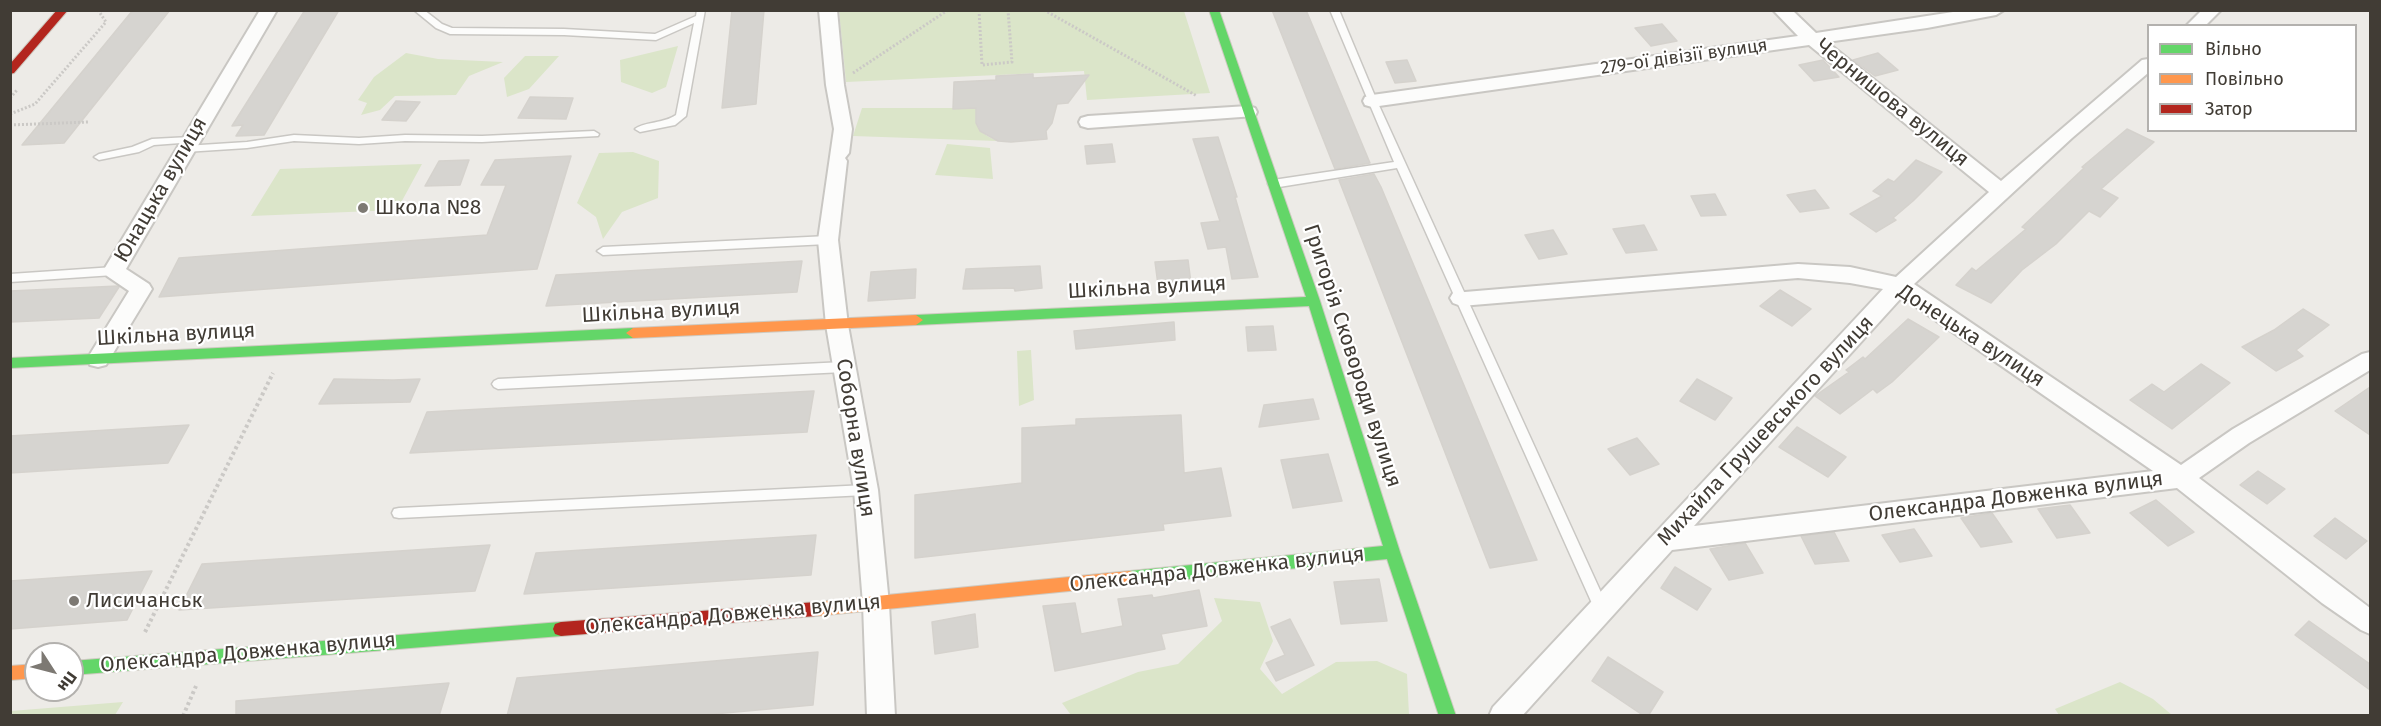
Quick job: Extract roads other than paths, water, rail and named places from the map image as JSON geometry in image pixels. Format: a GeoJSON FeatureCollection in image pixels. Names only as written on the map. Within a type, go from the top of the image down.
{"type":"FeatureCollection","features":[{"type":"Feature","properties":{"kind":"street"},"geometry":{"type":"LineString","coordinates":[[10,71],[63,10]]}},
{"type":"Feature","properties":{"kind":"street","name":"Юнацька вулиця"},"geometry":{"type":"LineString","coordinates":[[98,359],[141,290],[114,271],[269,10]]}},
{"type":"Feature","properties":{"kind":"street","name":"Соборна вулиця"},"geometry":{"type":"LineString","coordinates":[[828,10],[835,85],[843,129],[828,240],[837,325],[866,490],[876,604],[881,716]]}},
{"type":"Feature","properties":{"kind":"street","name":"Григорія Сковороди вулиця"},"geometry":{"type":"LineString","coordinates":[[1214,10],[1314,301],[1392,552],[1448,716]]}},
{"type":"Feature","properties":{"kind":"street","name":"Чернишова вулиця"},"geometry":{"type":"LineString","coordinates":[[1781,10],[1812,39],[2003,193]]}},
{"type":"Feature","properties":{"kind":"street","name":"279-ої дівізії вулиця"},"geometry":{"type":"LineString","coordinates":[[1372,101],[1812,39],[1996,10]]}},
{"type":"Feature","properties":{"kind":"street"},"geometry":{"type":"LineString","coordinates":[[2196,24],[2213,10]]}},
{"type":"Feature","properties":{"kind":"street","name":"Михайла Грушевського вулиця"},"geometry":{"type":"LineString","coordinates":[[1503,716],[1900,285],[2066,134],[2147,65]]}},
{"type":"Feature","properties":{"kind":"street"},"geometry":{"type":"LineString","coordinates":[[1088,122],[1248,112]]}},
{"type":"Feature","properties":{"kind":"street","name":"Донецька вулиця"},"geometry":{"type":"LineString","coordinates":[[1461,298],[1798,271],[1850,275],[1900,285],[2181,478],[2331,595],[2370,622]]}},
{"type":"Feature","properties":{"kind":"street","name":"Шкільна вулиця"},"geometry":{"type":"LineString","coordinates":[[10,363],[1314,301]]}},
{"type":"Feature","properties":{"kind":"street","name":"Олександра Довженка вулиця"},"geometry":{"type":"LineString","coordinates":[[1665,540],[2181,478],[2241,435],[2370,360]]}},
{"type":"Feature","properties":{"kind":"street","name":"Олександра Довженка вулиця"},"geometry":{"type":"LineString","coordinates":[[84,667],[876,604],[1392,552]]}},
{"type":"Feature","properties":{"kind":"lane"},"geometry":{"type":"LineString","coordinates":[[418,10],[439,26],[450,31],[564,32],[656,37],[701,14]]}},
{"type":"Feature","properties":{"kind":"lane"},"geometry":{"type":"LineString","coordinates":[[1334,10],[1372,101],[1602,610]]}},
{"type":"Feature","properties":{"kind":"lane"},"geometry":{"type":"LineString","coordinates":[[640,129],[671,123],[681,116],[701,14]]}},
{"type":"Feature","properties":{"kind":"lane"},"geometry":{"type":"LineString","coordinates":[[99,157],[135,150],[152,142],[187,145],[247,145],[294,138],[359,141],[405,138],[482,139],[594,135]]}},
{"type":"Feature","properties":{"kind":"lane"},"geometry":{"type":"LineString","coordinates":[[1273,184],[1402,164]]}},
{"type":"Feature","properties":{"kind":"lane"},"geometry":{"type":"LineString","coordinates":[[603,251],[828,240]]}},
{"type":"Feature","properties":{"kind":"lane"},"geometry":{"type":"LineString","coordinates":[[10,278],[114,271]]}},
{"type":"Feature","properties":{"kind":"lane"},"geometry":{"type":"LineString","coordinates":[[498,384],[844,367]]}},
{"type":"Feature","properties":{"kind":"lane"},"geometry":{"type":"LineString","coordinates":[[399,513],[866,490]]}},
{"type":"Feature","properties":{"kind":"place","name":"Школа №8"},"geometry":{"type":"Point","coordinates":[363,208]}},
{"type":"Feature","properties":{"kind":"place","name":"Лисичанськ"},"geometry":{"type":"Point","coordinates":[74,601]}}]}
